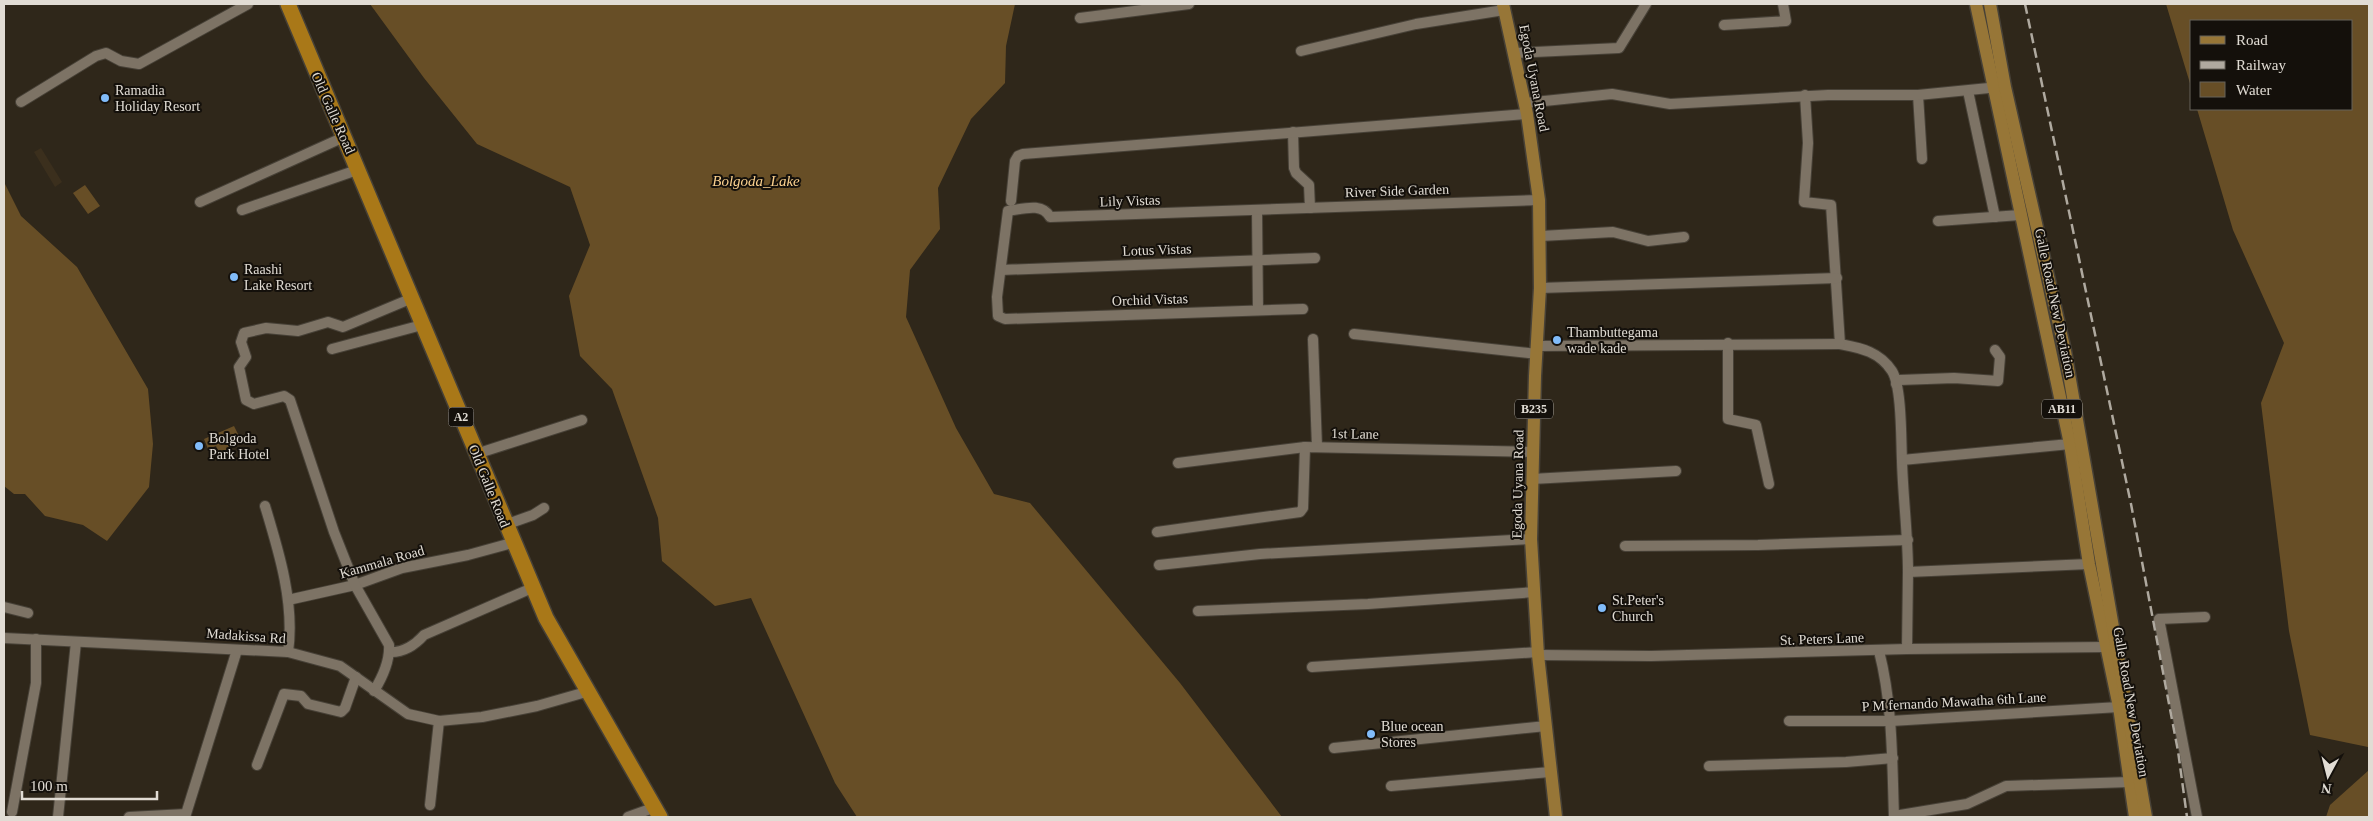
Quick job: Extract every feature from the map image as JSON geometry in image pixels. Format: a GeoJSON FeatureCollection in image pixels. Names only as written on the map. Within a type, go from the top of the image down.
{"type":"FeatureCollection","features":[{"type":"Feature","properties":{"kind":"highway","name":"Old Galle Road"},"geometry":{"type":"LineString","coordinates":[[288,4],[532,588],[586,692],[656,813]]}},
{"type":"Feature","properties":{"kind":"main road","name":"Galle Road New Deviation"},"geometry":{"type":"LineString","coordinates":[[1976,4],[1999,87],[2065,351],[2146,817]]}},
{"type":"Feature","properties":{"kind":"main road","name":"Galle Road New Deviation"},"geometry":{"type":"LineString","coordinates":[[1990,4],[1999,87],[2020,215],[2070,444],[2088,564],[2119,707],[2135,817]]}},
{"type":"Feature","properties":{"kind":"main road","name":"Egoda Uyana Road"},"geometry":{"type":"LineString","coordinates":[[1503,7],[1526,109],[1539,200],[1541,236],[1540,288],[1536,350],[1532,539],[1538,654],[1556,817]]}},
{"type":"Feature","properties":{"kind":"street"},"geometry":{"type":"LineString","coordinates":[[21,102],[96,56],[106,53],[121,61],[138,64],[248,4]]}},
{"type":"Feature","properties":{"kind":"street"},"geometry":{"type":"LineString","coordinates":[[1080,18],[1188,4]]}},
{"type":"Feature","properties":{"kind":"street"},"geometry":{"type":"LineString","coordinates":[[1514,53],[1619,48],[1646,4]]}},
{"type":"Feature","properties":{"kind":"street"},"geometry":{"type":"LineString","coordinates":[[1724,25],[1786,21],[1783,4]]}},
{"type":"Feature","properties":{"kind":"street"},"geometry":{"type":"LineString","coordinates":[[1301,51],[1416,24],[1503,7]]}},
{"type":"Feature","properties":{"kind":"street"},"geometry":{"type":"LineString","coordinates":[[1001,270],[1015,161],[1024,154],[1293,132],[1526,109],[1612,94],[1670,104],[1805,95],[1918,95],[1999,87]]}},
{"type":"Feature","properties":{"kind":"street"},"geometry":{"type":"LineString","coordinates":[[1968,91],[1995,218]]}},
{"type":"Feature","properties":{"kind":"street"},"geometry":{"type":"LineString","coordinates":[[1805,95],[1808,143],[1804,202],[1831,205],[1840,344]]}},
{"type":"Feature","properties":{"kind":"street"},"geometry":{"type":"LineString","coordinates":[[1918,95],[1922,159]]}},
{"type":"Feature","properties":{"kind":"street"},"geometry":{"type":"LineString","coordinates":[[1293,132],[1294,168],[1296,173],[1309,185],[1310,208]]}},
{"type":"Feature","properties":{"kind":"street"},"geometry":{"type":"LineString","coordinates":[[200,202],[344,136]]}},
{"type":"Feature","properties":{"kind":"street"},"geometry":{"type":"LineString","coordinates":[[242,210],[357,170]]}},
{"type":"Feature","properties":{"kind":"street","name":"River Side Garden"},"geometry":{"type":"LineString","coordinates":[[1257,210],[1539,200]]}},
{"type":"Feature","properties":{"kind":"street","name":"Lily Vistas"},"geometry":{"type":"LineString","coordinates":[[1010,206],[1041,208],[1046,210],[1050,217],[1257,210]]}},
{"type":"Feature","properties":{"kind":"street"},"geometry":{"type":"LineString","coordinates":[[1257,210],[1258,310]]}},
{"type":"Feature","properties":{"kind":"street"},"geometry":{"type":"LineString","coordinates":[[1938,221],[2020,215]]}},
{"type":"Feature","properties":{"kind":"street"},"geometry":{"type":"LineString","coordinates":[[1541,236],[1612,232],[1648,242],[1684,237]]}},
{"type":"Feature","properties":{"kind":"street","name":"Lotus Vistas"},"geometry":{"type":"LineString","coordinates":[[1001,270],[1315,258]]}},
{"type":"Feature","properties":{"kind":"street","name":"Orchid Vistas"},"geometry":{"type":"LineString","coordinates":[[1001,270],[997,297],[998,316],[1005,319],[1303,309]]}},
{"type":"Feature","properties":{"kind":"street"},"geometry":{"type":"LineString","coordinates":[[1540,288],[1837,278]]}},
{"type":"Feature","properties":{"kind":"street"},"geometry":{"type":"LineString","coordinates":[[374,691],[382,677],[390,652],[389,645],[356,585],[334,532],[290,400],[284,396],[254,404],[246,400],[239,367],[246,357],[241,342],[244,333],[266,328],[298,331],[328,322],[343,327],[410,299]]}},
{"type":"Feature","properties":{"kind":"street"},"geometry":{"type":"LineString","coordinates":[[332,349],[422,326]]}},
{"type":"Feature","properties":{"kind":"street"},"geometry":{"type":"LineString","coordinates":[[1354,334],[1536,350],[1728,343],[1840,344],[1869,349],[1892,371],[1896,384],[1903,447],[1902,460],[1908,540],[1907,649]]}},
{"type":"Feature","properties":{"kind":"street"},"geometry":{"type":"LineString","coordinates":[[1314,339],[1318,447]]}},
{"type":"Feature","properties":{"kind":"street"},"geometry":{"type":"LineString","coordinates":[[1728,343],[1728,419],[1756,425],[1769,484]]}},
{"type":"Feature","properties":{"kind":"street"},"geometry":{"type":"LineString","coordinates":[[1896,384],[1900,380],[1924,379],[1998,381],[2000,357],[1995,350]]}},
{"type":"Feature","properties":{"kind":"street"},"geometry":{"type":"LineString","coordinates":[[476,454],[582,420]]}},
{"type":"Feature","properties":{"kind":"street"},"geometry":{"type":"LineString","coordinates":[[1902,460],[2070,444]]}},
{"type":"Feature","properties":{"kind":"street"},"geometry":{"type":"LineString","coordinates":[[1157,532],[1300,512],[1303,508],[1305,447]]}},
{"type":"Feature","properties":{"kind":"street","name":"1st Lane"},"geometry":{"type":"LineString","coordinates":[[1178,463],[1305,447],[1533,452]]}},
{"type":"Feature","properties":{"kind":"street"},"geometry":{"type":"LineString","coordinates":[[1532,479],[1676,471]]}},
{"type":"Feature","properties":{"kind":"street"},"geometry":{"type":"LineString","coordinates":[[265,506],[288,600],[290,633],[288,652]]}},
{"type":"Feature","properties":{"kind":"street"},"geometry":{"type":"LineString","coordinates":[[505,526],[534,515],[544,508]]}},
{"type":"Feature","properties":{"kind":"street"},"geometry":{"type":"LineString","coordinates":[[1159,564],[1260,554],[1532,539]]}},
{"type":"Feature","properties":{"kind":"street"},"geometry":{"type":"LineString","coordinates":[[1625,546],[1758,545],[1908,540]]}},
{"type":"Feature","properties":{"kind":"street","name":"Kammala Road"},"geometry":{"type":"LineString","coordinates":[[288,600],[356,585],[402,568],[468,555],[512,543]]}},
{"type":"Feature","properties":{"kind":"street"},"geometry":{"type":"LineString","coordinates":[[1908,572],[2088,564]]}},
{"type":"Feature","properties":{"kind":"street"},"geometry":{"type":"LineString","coordinates":[[390,652],[396,653],[417,642],[424,635],[532,588]]}},
{"type":"Feature","properties":{"kind":"street"},"geometry":{"type":"LineString","coordinates":[[1198,611],[1368,604],[1535,592]]}},
{"type":"Feature","properties":{"kind":"street"},"geometry":{"type":"LineString","coordinates":[[4,607],[28,613]]}},
{"type":"Feature","properties":{"kind":"street"},"geometry":{"type":"LineString","coordinates":[[2197,817],[2159,619],[2205,617]]}},
{"type":"Feature","properties":{"kind":"street","name":"Madakissa Rd"},"geometry":{"type":"LineString","coordinates":[[4,638],[288,652],[340,666],[408,714],[439,721],[492,716],[586,692]]}},
{"type":"Feature","properties":{"kind":"street"},"geometry":{"type":"LineString","coordinates":[[12,812],[36,683],[36,639]]}},
{"type":"Feature","properties":{"kind":"street"},"geometry":{"type":"LineString","coordinates":[[58,817],[76,642]]}},
{"type":"Feature","properties":{"kind":"street","name":"St. Peters Lane"},"geometry":{"type":"LineString","coordinates":[[1312,667],[1538,654],[1661,656],[1907,649],[2106,647]]}},
{"type":"Feature","properties":{"kind":"street"},"geometry":{"type":"LineString","coordinates":[[128,817],[186,814],[237,650]]}},
{"type":"Feature","properties":{"kind":"street"},"geometry":{"type":"LineString","coordinates":[[1879,651],[1892,721],[1894,816],[1967,804],[2006,786],[2130,782]]}},
{"type":"Feature","properties":{"kind":"street"},"geometry":{"type":"LineString","coordinates":[[257,765],[284,694],[301,696],[308,704],[341,712],[345,708],[356,677]]}},
{"type":"Feature","properties":{"kind":"street","name":"P M fernando Mawatha 6th Lane"},"geometry":{"type":"LineString","coordinates":[[1790,721],[1892,721],[2119,707]]}},
{"type":"Feature","properties":{"kind":"street"},"geometry":{"type":"LineString","coordinates":[[430,805],[439,721]]}},
{"type":"Feature","properties":{"kind":"street"},"geometry":{"type":"LineString","coordinates":[[1334,748],[1546,726]]}},
{"type":"Feature","properties":{"kind":"street"},"geometry":{"type":"LineString","coordinates":[[1709,766],[1846,762],[1893,758]]}},
{"type":"Feature","properties":{"kind":"street"},"geometry":{"type":"LineString","coordinates":[[1391,786],[1550,772]]}},
{"type":"Feature","properties":{"kind":"street"},"geometry":{"type":"LineString","coordinates":[[628,817],[656,813]]}},
{"type":"Feature","properties":{"kind":"shaded area"},"geometry":{"type":"Polygon","coordinates":[[[41,148],[62,182],[55,187],[34,152],[41,148]]]}},
{"type":"Feature","properties":{"kind":"water","name":"Bolgoda_Lake"},"geometry":{"type":"Polygon","coordinates":[[[370,4],[1015,4],[1006,46],[1005,83],[971,119],[938,188],[940,229],[910,270],[906,317],[956,428],[994,494],[1030,503],[1180,683],[1282,817],[857,817],[835,783],[751,598],[715,606],[662,561],[658,518],[612,389],[580,356],[569,296],[590,245],[570,187],[477,144],[424,78],[370,4]]]}},
{"type":"Feature","properties":{"kind":"water"},"geometry":{"type":"Polygon","coordinates":[[[2166,4],[2369,4],[2369,750],[2368,747],[2310,735],[2289,631],[2261,403],[2284,343],[2233,230],[2197,110],[2353,110],[2353,20],[2190,20],[2190,83],[2166,4]]]}},
{"type":"Feature","properties":{"kind":"water"},"geometry":{"type":"Polygon","coordinates":[[[4,182],[21,216],[77,267],[148,389],[153,444],[149,487],[107,541],[83,525],[45,516],[25,494],[14,494],[4,486],[4,182]]]}},
{"type":"Feature","properties":{"kind":"water"},"geometry":{"type":"Polygon","coordinates":[[[85,185],[100,206],[88,214],[73,193],[85,185]]]}},
{"type":"Feature","properties":{"kind":"water"},"geometry":{"type":"Polygon","coordinates":[[[234,426],[239,436],[231,439],[234,447],[219,453],[216,446],[208,449],[204,439],[234,426]]]}},
{"type":"Feature","properties":{"kind":"water"},"geometry":{"type":"Polygon","coordinates":[[[2369,770],[2369,817],[2326,817],[2330,805],[2369,770]]]}},
{"type":"Feature","properties":{"kind":"railway"},"geometry":{"type":"LineString","coordinates":[[2025,4],[2131,504],[2178,751],[2187,817]]}},
{"type":"Feature","properties":{"kind":"place","name":"Ramadia Holiday Resort"},"geometry":{"type":"Point","coordinates":[105,98]}},
{"type":"Feature","properties":{"kind":"place","name":"Raashi Lake Resort"},"geometry":{"type":"Point","coordinates":[234,277]}},
{"type":"Feature","properties":{"kind":"place","name":"Thambuttegama wade kade"},"geometry":{"type":"Point","coordinates":[1557,340]}},
{"type":"Feature","properties":{"kind":"place","name":"Bolgoda Park Hotel"},"geometry":{"type":"Point","coordinates":[199,446]}},
{"type":"Feature","properties":{"kind":"place","name":"St.Peter's Church"},"geometry":{"type":"Point","coordinates":[1602,608]}},
{"type":"Feature","properties":{"kind":"place","name":"Blue ocean Stores"},"geometry":{"type":"Point","coordinates":[1371,734]}}]}
